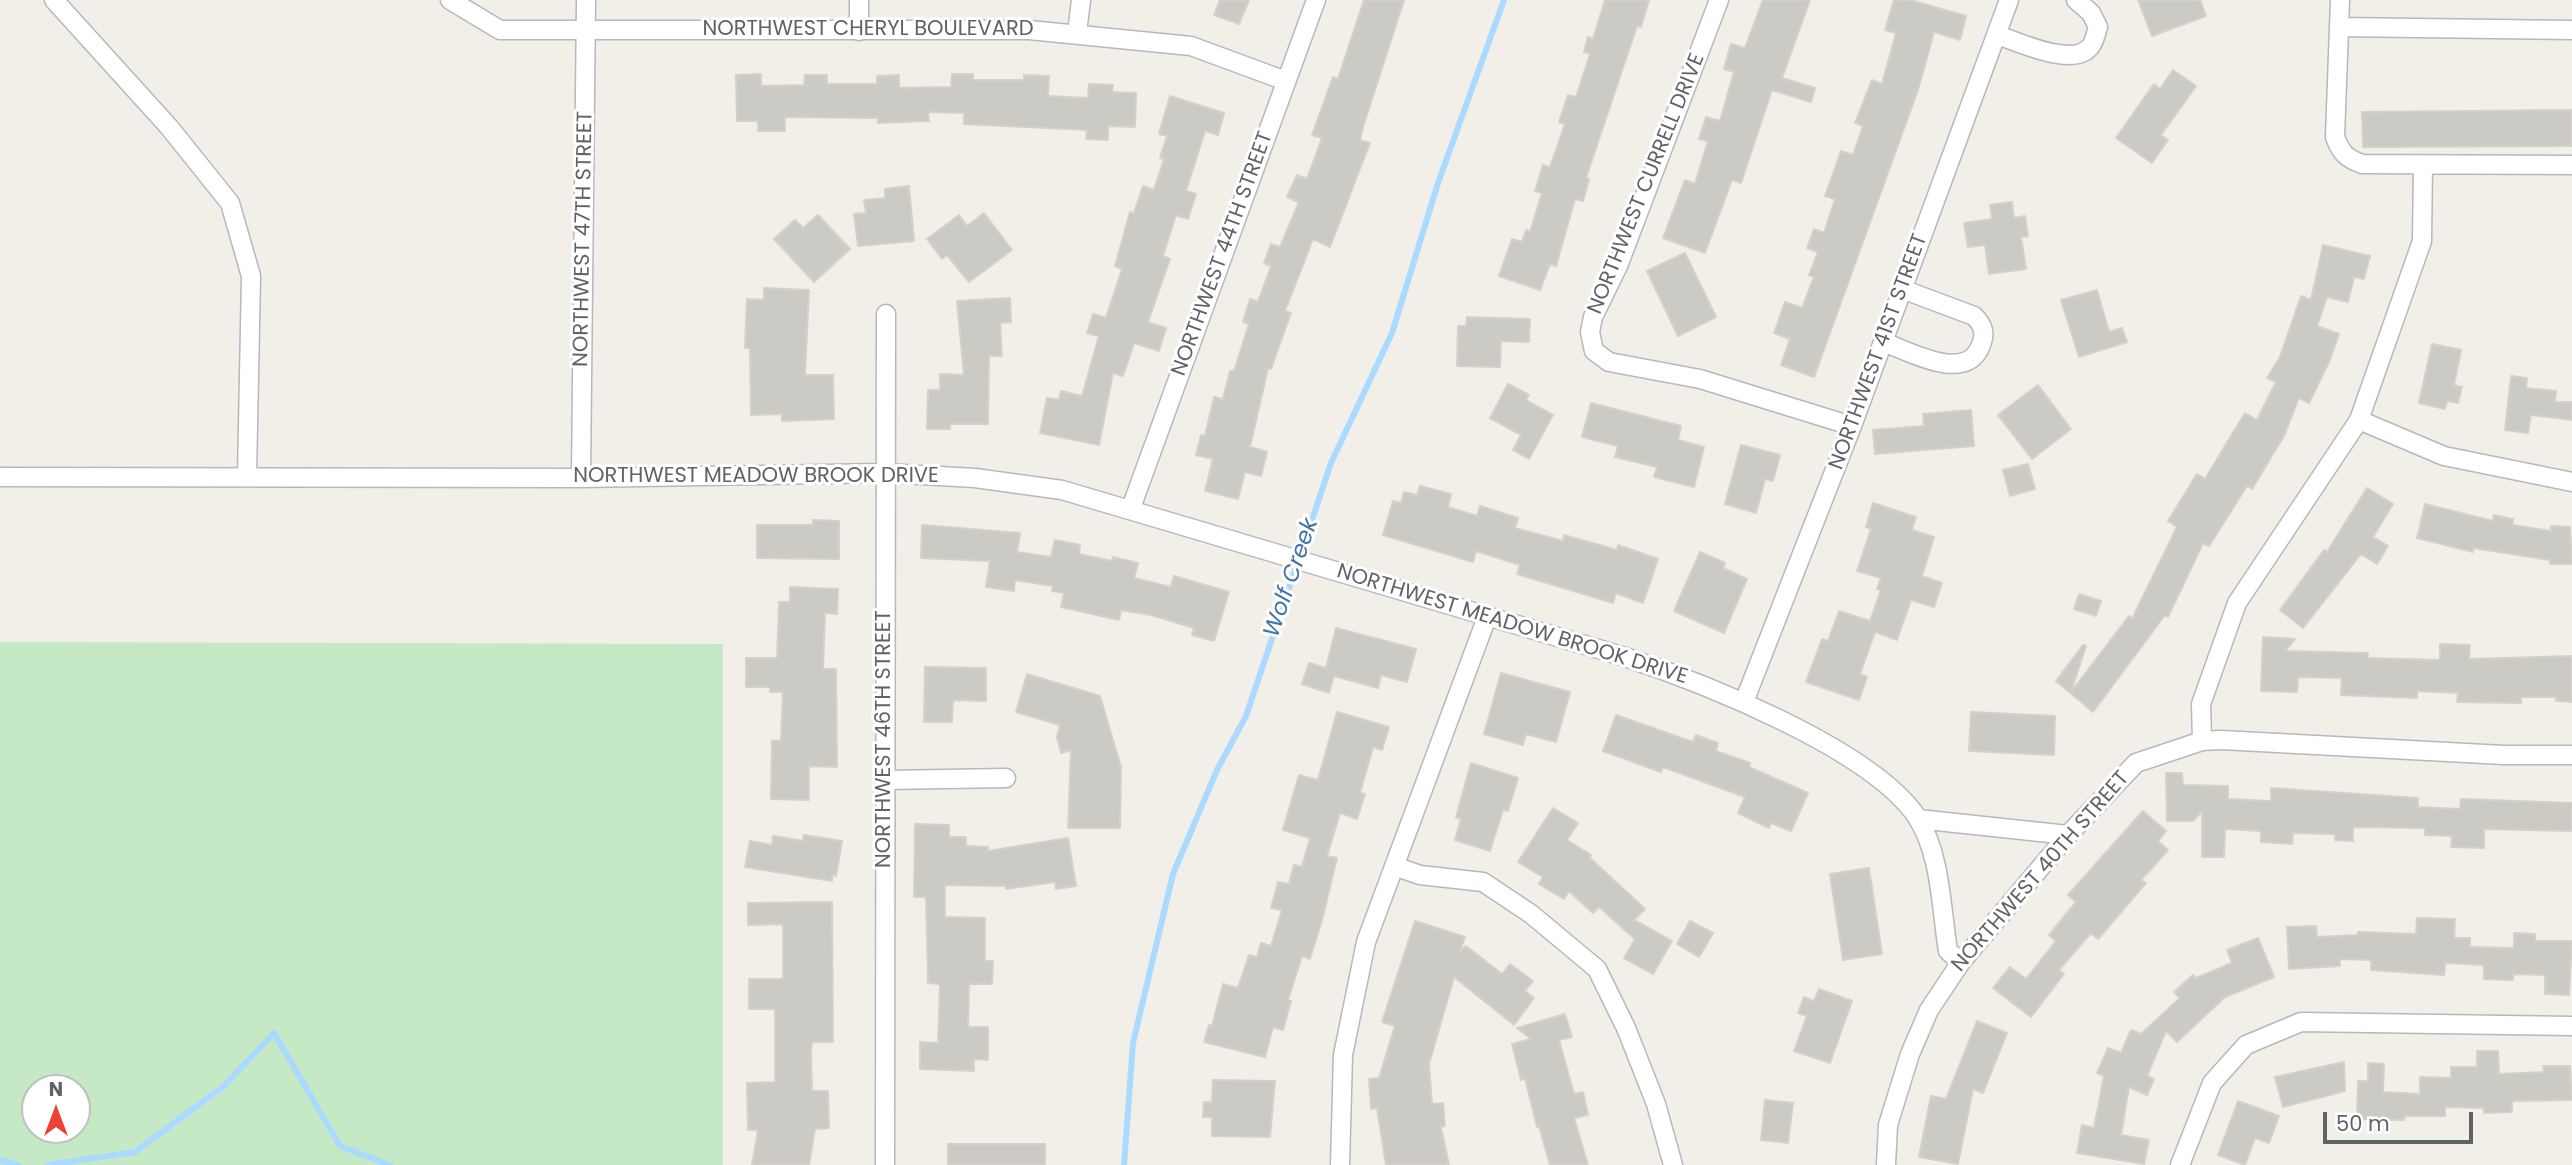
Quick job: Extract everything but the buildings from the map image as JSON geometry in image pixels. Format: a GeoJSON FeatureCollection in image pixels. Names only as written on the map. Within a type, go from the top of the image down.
{"type":"FeatureCollection","features":[{"type":"Feature","properties":{"kind":"street"},"geometry":{"type":"LineString","coordinates":[[54,0],[169,127],[230,203],[251,276],[247,475]]}},
{"type":"Feature","properties":{"kind":"street","name":"NORTHWEST CHERYL BOULEVARD"},"geometry":{"type":"LineString","coordinates":[[450,0],[500,30],[1029,30],[1077,33],[1191,46],[1286,81]]}},
{"type":"Feature","properties":{"kind":"street","name":"NORTHWEST 47TH STREET"},"geometry":{"type":"LineString","coordinates":[[581,478],[586,0]]}},
{"type":"Feature","properties":{"kind":"street"},"geometry":{"type":"LineString","coordinates":[[859,0],[859,31]]}},
{"type":"Feature","properties":{"kind":"street"},"geometry":{"type":"LineString","coordinates":[[1077,33],[1081,0]]}},
{"type":"Feature","properties":{"kind":"street","name":"NORTHWEST 44TH STREET"},"geometry":{"type":"LineString","coordinates":[[1131,509],[1316,0]]}},
{"type":"Feature","properties":{"kind":"street","name":"NORTHWEST CURRELL DRIVE"},"geometry":{"type":"LineString","coordinates":[[1719,0],[1619,266],[1593,317],[1590,332],[1594,351],[1609,362],[1700,379],[1852,426]]}},
{"type":"Feature","properties":{"kind":"street","name":"NORTHWEST 41ST STREET"},"geometry":{"type":"LineString","coordinates":[[1744,702],[1852,426],[2009,0]]}},
{"type":"Feature","properties":{"kind":"street"},"geometry":{"type":"LineString","coordinates":[[1997,35],[2059,55],[2076,55],[2090,48],[2098,27],[2091,13],[2076,0]]}},
{"type":"Feature","properties":{"kind":"street"},"geometry":{"type":"LineString","coordinates":[[2340,0],[2335,137],[2341,152],[2362,164],[2572,165]]}},
{"type":"Feature","properties":{"kind":"street"},"geometry":{"type":"LineString","coordinates":[[2339,27],[2572,30]]}},
{"type":"Feature","properties":{"kind":"street"},"geometry":{"type":"LineString","coordinates":[[2423,165],[2422,241],[2358,420],[2237,603],[2201,704],[2202,741],[2504,755],[2572,755]]}},
{"type":"Feature","properties":{"kind":"street"},"geometry":{"type":"LineString","coordinates":[[1883,342],[1949,365],[1965,364],[1977,355],[1984,336],[1981,323],[1973,316],[1902,289]]}},
{"type":"Feature","properties":{"kind":"street","name":"NORTHWEST 46TH STREET"},"geometry":{"type":"LineString","coordinates":[[885,1165],[886,314]]}},
{"type":"Feature","properties":{"kind":"street"},"geometry":{"type":"LineString","coordinates":[[2358,420],[2444,456],[2572,482]]}},
{"type":"Feature","properties":{"kind":"street","name":"NORTHWEST MEADOW BROOK DRIVE"},"geometry":{"type":"LineString","coordinates":[[0,477],[247,475],[581,478],[885,473],[975,478],[1062,490],[1622,656],[1689,678],[1744,702],[1853,762],[1898,794],[1918,819],[1933,856],[1948,951],[1961,962]]}},
{"type":"Feature","properties":{"kind":"street"},"geometry":{"type":"LineString","coordinates":[[1340,1165],[1343,1055],[1366,942],[1487,617]]}},
{"type":"Feature","properties":{"kind":"street","name":"NORTHWEST 40TH STREET"},"geometry":{"type":"LineString","coordinates":[[1886,1165],[1888,1125],[1910,1054],[1929,1010],[1961,962],[2068,835],[2137,763],[2202,741]]}},
{"type":"Feature","properties":{"kind":"street"},"geometry":{"type":"LineString","coordinates":[[885,780],[1006,778]]}},
{"type":"Feature","properties":{"kind":"street"},"geometry":{"type":"LineString","coordinates":[[1918,819],[2068,835]]}},
{"type":"Feature","properties":{"kind":"street"},"geometry":{"type":"LineString","coordinates":[[1394,866],[1420,875],[1483,882],[1531,914],[1597,969],[1626,1028],[1656,1104],[1673,1165]]}},
{"type":"Feature","properties":{"kind":"street"},"geometry":{"type":"LineString","coordinates":[[2180,1165],[2212,1083],[2246,1045],[2301,1022],[2572,1026]]}},
{"type":"Feature","properties":{"kind":"green space"},"geometry":{"type":"Polygon","coordinates":[[[0,642],[723,644],[723,1165],[0,1165],[0,642]]]}},
{"type":"Feature","properties":{"kind":"waterway","name":"Wolf Creek"},"geometry":{"type":"LineString","coordinates":[[1124,1165],[1133,1043],[1173,874],[1217,770],[1246,716],[1331,463],[1392,333],[1438,183],[1504,0]]}},
{"type":"Feature","properties":{"kind":"waterway"},"geometry":{"type":"LineString","coordinates":[[47,1165],[135,1152],[224,1086],[274,1033],[340,1146],[390,1165]]}},
{"type":"Feature","properties":{"kind":"waterway"},"geometry":{"type":"LineString","coordinates":[[0,1160],[19,1165]]}}]}
